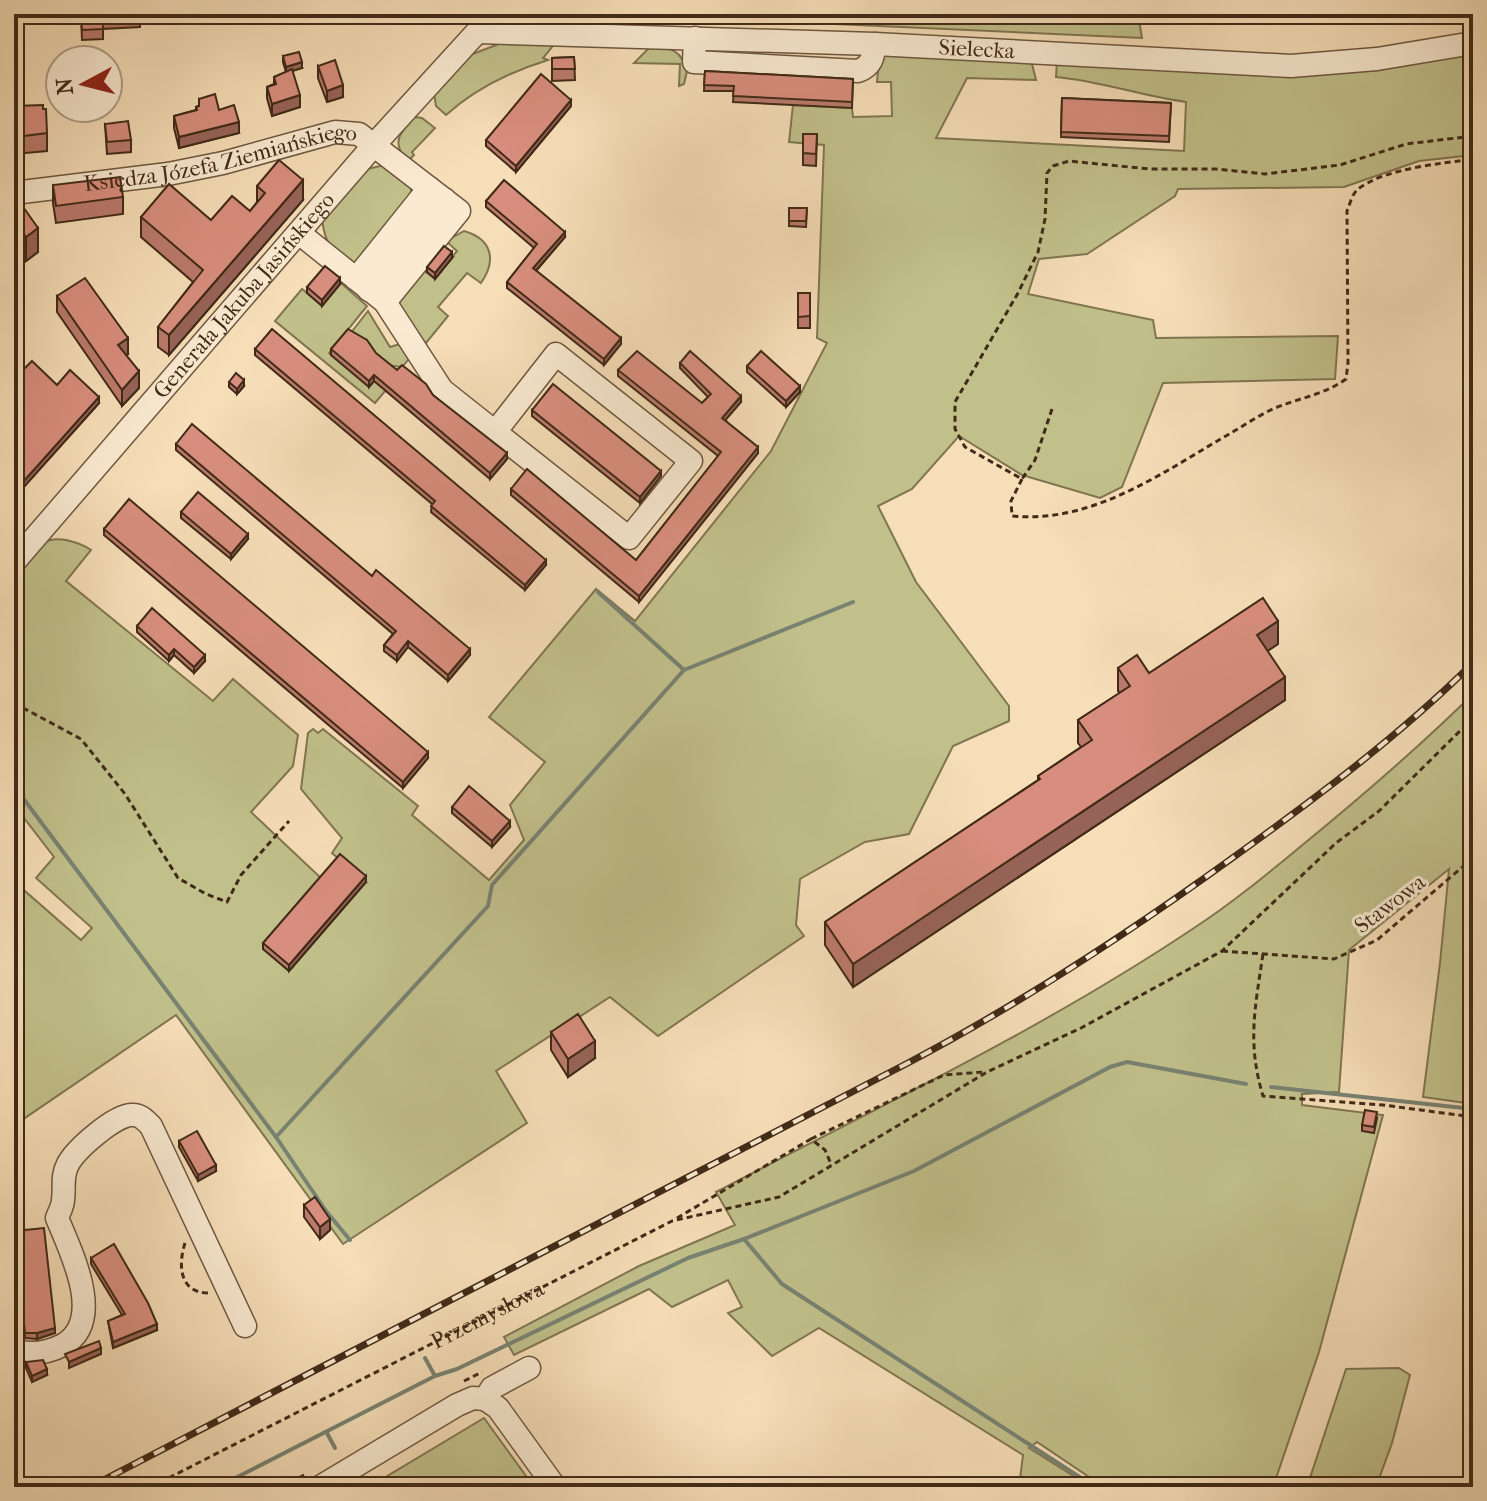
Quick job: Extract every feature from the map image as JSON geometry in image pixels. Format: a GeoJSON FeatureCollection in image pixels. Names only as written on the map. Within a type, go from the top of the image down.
{"type":"FeatureCollection","features":[{"type":"Feature","properties":{"kind":"street","name":"Sielecka"},"geometry":{"type":"LineString","coordinates":[[482,23],[695,38],[1316,66],[1473,43]]}},
{"type":"Feature","properties":{"kind":"street","name":"Generała Jakuba Jasińskiego"},"geometry":{"type":"LineString","coordinates":[[14,562],[482,23]]}},
{"type":"Feature","properties":{"kind":"street","name":"Księdza Józefa Ziemiańskiego"},"geometry":{"type":"LineString","coordinates":[[14,193],[168,174],[223,163],[335,132],[359,134],[436,194]]}},
{"type":"Feature","properties":{"kind":"street"},"geometry":{"type":"LineString","coordinates":[[436,194],[459,211],[370,290],[436,194]]}},
{"type":"Feature","properties":{"kind":"street"},"geometry":{"type":"LineString","coordinates":[[299,233],[370,290],[442,390],[495,432],[629,538],[691,461],[556,354],[495,432]]}},
{"type":"Feature","properties":{"kind":"street"},"geometry":{"type":"LineString","coordinates":[[14,1350],[25,1354],[56,1349],[73,1340],[80,1331],[84,1318],[77,1269],[57,1218],[63,1200],[62,1180],[78,1148],[123,1116],[141,1116],[151,1126],[245,1326]]}},
{"type":"Feature","properties":{"kind":"street"},"geometry":{"type":"LineString","coordinates":[[485,1399],[492,1388],[529,1368]]}},
{"type":"Feature","properties":{"kind":"street"},"geometry":{"type":"LineString","coordinates":[[320,1487],[473,1398],[485,1399],[498,1408],[555,1487]]}},
{"type":"Feature","properties":{"kind":"path"},"geometry":{"type":"LineString","coordinates":[[1022,479],[965,447],[955,429],[955,402],[1038,252],[1045,219],[1047,173],[1053,166],[1069,161],[1149,169],[1216,169],[1265,174],[1340,165],[1406,144],[1473,136]]}},
{"type":"Feature","properties":{"kind":"path"},"geometry":{"type":"LineString","coordinates":[[1052,409],[1035,460],[1011,501],[1012,516],[1034,518],[1087,508],[1125,494],[1273,409],[1332,390],[1346,379],[1348,363],[1347,211],[1355,191],[1381,177],[1434,164],[1473,159]]}},
{"type":"Feature","properties":{"kind":"path"},"geometry":{"type":"LineString","coordinates":[[14,703],[81,739],[125,794],[178,878],[206,894],[227,902],[241,875],[289,821]]}},
{"type":"Feature","properties":{"kind":"path","name":"Przemysłowa"},"geometry":{"type":"LineString","coordinates":[[151,1487],[672,1221],[779,1197],[987,1072],[1081,1028],[1222,951],[1336,843],[1379,811],[1473,718]]}},
{"type":"Feature","properties":{"kind":"path","name":"Stawowa"},"geometry":{"type":"LineString","coordinates":[[1222,951],[1334,959],[1377,940],[1473,858]]}},
{"type":"Feature","properties":{"kind":"path"},"geometry":{"type":"LineString","coordinates":[[1263,954],[1252,1024],[1252,1053],[1263,1096],[1383,1105],[1473,1117]]}},
{"type":"Feature","properties":{"kind":"path"},"geometry":{"type":"LineString","coordinates":[[672,1221],[811,1139],[944,1075],[987,1072]]}},
{"type":"Feature","properties":{"kind":"path"},"geometry":{"type":"LineString","coordinates":[[811,1139],[825,1150],[831,1164]]}},
{"type":"Feature","properties":{"kind":"path"},"geometry":{"type":"LineString","coordinates":[[197,1222],[188,1235],[181,1255],[185,1283],[191,1290],[201,1293],[230,1292]]}},
{"type":"Feature","properties":{"kind":"shaded area"},"geometry":{"type":"Polygon","coordinates":[[[682,14],[1138,14],[1142,38],[682,17],[682,14]]]}},
{"type":"Feature","properties":{"kind":"shaded area"},"geometry":{"type":"Polygon","coordinates":[[[504,42],[551,43],[552,47],[543,58],[548,60],[494,82],[446,115],[436,106],[434,93],[467,56],[504,42]]]}},
{"type":"Feature","properties":{"kind":"shaded area"},"geometry":{"type":"Polygon","coordinates":[[[651,46],[670,49],[679,55],[687,71],[684,84],[679,86],[680,64],[634,63],[651,46]]]}},
{"type":"Feature","properties":{"kind":"shaded area"},"geometry":{"type":"Polygon","coordinates":[[[1473,52],[1473,155],[1419,161],[1344,187],[1178,189],[1175,196],[1087,254],[1039,259],[1028,294],[1153,320],[1156,338],[1338,336],[1335,379],[1163,383],[1122,487],[1100,498],[1022,475],[959,436],[912,489],[878,506],[916,582],[1009,706],[1009,721],[953,746],[909,834],[865,842],[800,879],[796,925],[804,936],[658,1036],[610,997],[496,1071],[527,1123],[343,1244],[176,1015],[16,1124],[14,890],[18,885],[81,940],[92,928],[36,878],[54,857],[14,805],[14,575],[36,548],[56,539],[91,550],[66,581],[213,701],[233,679],[298,735],[293,766],[251,812],[323,880],[366,882],[332,853],[342,838],[301,789],[308,733],[313,729],[318,733],[323,729],[418,806],[412,815],[489,880],[524,840],[510,805],[545,762],[489,717],[596,589],[635,621],[771,451],[827,343],[817,338],[824,145],[789,142],[793,105],[852,108],[853,117],[892,116],[891,82],[877,82],[879,60],[887,53],[1031,60],[1036,80],[967,78],[936,138],[1184,151],[1186,102],[1056,77],[1057,61],[1473,52]]]}},
{"type":"Feature","properties":{"kind":"shaded area"},"geometry":{"type":"Polygon","coordinates":[[[414,117],[422,118],[435,128],[412,152],[414,155],[408,161],[398,143],[401,133],[414,117]]]}},
{"type":"Feature","properties":{"kind":"shaded area"},"geometry":{"type":"Polygon","coordinates":[[[385,165],[409,182],[413,198],[356,263],[348,261],[331,248],[322,220],[367,169],[385,165]]]}},
{"type":"Feature","properties":{"kind":"shaded area"},"geometry":{"type":"Polygon","coordinates":[[[464,231],[486,245],[489,266],[481,283],[467,273],[438,307],[448,316],[426,343],[418,339],[395,300],[422,270],[435,278],[457,251],[446,241],[464,231]]]}},
{"type":"Feature","properties":{"kind":"shaded area"},"geometry":{"type":"Polygon","coordinates":[[[341,283],[367,306],[329,353],[369,386],[384,368],[402,371],[375,403],[275,321],[302,289],[322,305],[341,283]]]}},
{"type":"Feature","properties":{"kind":"shaded area"},"geometry":{"type":"Polygon","coordinates":[[[368,311],[390,347],[400,344],[410,358],[402,367],[387,365],[350,334],[368,311]]]}},
{"type":"Feature","properties":{"kind":"shaded area"},"geometry":{"type":"Polygon","coordinates":[[[1473,694],[1473,1104],[1423,1097],[1449,869],[1349,950],[1339,1092],[1302,1094],[1302,1105],[1383,1115],[1319,1352],[1273,1487],[1104,1487],[1037,1442],[1029,1448],[1091,1487],[1019,1487],[1023,1455],[819,1328],[772,1356],[728,1313],[742,1307],[728,1280],[672,1307],[649,1289],[514,1355],[504,1337],[639,1266],[735,1225],[716,1192],[1019,1034],[1208,919],[1345,810],[1473,694]]]}},
{"type":"Feature","properties":{"kind":"shaded area"},"geometry":{"type":"Polygon","coordinates":[[[1399,1368],[1410,1375],[1392,1443],[1376,1487],[1307,1487],[1346,1369],[1399,1368]]]}},
{"type":"Feature","properties":{"kind":"shaded area"},"geometry":{"type":"Polygon","coordinates":[[[484,1418],[534,1487],[369,1487],[484,1418]]]}},
{"type":"Feature","properties":{"kind":"building"},"geometry":{"type":"Polygon","coordinates":[[[81,14],[140,14],[140,17],[103,18],[103,29],[82,30],[81,14]]]}},
{"type":"Feature","properties":{"kind":"building"},"geometry":{"type":"Polygon","coordinates":[[[299,52],[302,62],[286,67],[283,56],[299,52]]]}},
{"type":"Feature","properties":{"kind":"building"},"geometry":{"type":"Polygon","coordinates":[[[574,57],[575,69],[552,69],[552,58],[574,57]]]}},
{"type":"Feature","properties":{"kind":"building"},"geometry":{"type":"Polygon","coordinates":[[[335,60],[343,85],[327,91],[318,66],[335,60]]]}},
{"type":"Feature","properties":{"kind":"building"},"geometry":{"type":"Polygon","coordinates":[[[292,69],[300,95],[272,104],[267,87],[276,84],[274,77],[292,69]]]}},
{"type":"Feature","properties":{"kind":"building"},"geometry":{"type":"Polygon","coordinates":[[[705,71],[853,79],[852,102],[733,96],[734,86],[704,85],[705,71]]]}},
{"type":"Feature","properties":{"kind":"building"},"geometry":{"type":"Polygon","coordinates":[[[541,74],[571,100],[516,166],[486,140],[541,74]]]}},
{"type":"Feature","properties":{"kind":"building"},"geometry":{"type":"Polygon","coordinates":[[[215,94],[219,110],[234,105],[239,122],[179,137],[174,116],[197,110],[199,99],[215,94]]]}},
{"type":"Feature","properties":{"kind":"building"},"geometry":{"type":"Polygon","coordinates":[[[1062,98],[1171,103],[1169,136],[1061,132],[1062,98]]]}},
{"type":"Feature","properties":{"kind":"building"},"geometry":{"type":"Polygon","coordinates":[[[43,105],[47,133],[15,137],[14,106],[43,105]]]}},
{"type":"Feature","properties":{"kind":"building"},"geometry":{"type":"Polygon","coordinates":[[[128,121],[131,140],[107,142],[105,124],[124,124],[128,121]]]}},
{"type":"Feature","properties":{"kind":"building"},"geometry":{"type":"Polygon","coordinates":[[[803,134],[817,134],[816,154],[803,153],[803,134]]]}},
{"type":"Feature","properties":{"kind":"building"},"geometry":{"type":"Polygon","coordinates":[[[279,160],[303,180],[169,335],[158,327],[203,270],[141,217],[169,184],[211,220],[232,196],[250,211],[265,193],[257,186],[279,160]]]}},
{"type":"Feature","properties":{"kind":"building"},"geometry":{"type":"Polygon","coordinates":[[[120,177],[123,197],[56,206],[53,185],[120,177]]]}},
{"type":"Feature","properties":{"kind":"building"},"geometry":{"type":"Polygon","coordinates":[[[504,180],[565,232],[533,268],[621,338],[604,359],[507,282],[537,244],[486,201],[504,180]]]}},
{"type":"Feature","properties":{"kind":"building"},"geometry":{"type":"Polygon","coordinates":[[[14,194],[38,228],[26,237],[14,220],[14,194]]]}},
{"type":"Feature","properties":{"kind":"building"},"geometry":{"type":"Polygon","coordinates":[[[789,208],[807,208],[806,221],[789,221],[789,208]]]}},
{"type":"Feature","properties":{"kind":"building"},"geometry":{"type":"Polygon","coordinates":[[[444,246],[452,252],[435,273],[427,267],[444,246]]]}},
{"type":"Feature","properties":{"kind":"building"},"geometry":{"type":"Polygon","coordinates":[[[325,266],[340,278],[322,300],[307,287],[325,266]]]}},
{"type":"Feature","properties":{"kind":"building"},"geometry":{"type":"Polygon","coordinates":[[[85,278],[128,338],[118,345],[139,371],[122,390],[57,296],[85,278]]]}},
{"type":"Feature","properties":{"kind":"building"},"geometry":{"type":"Polygon","coordinates":[[[798,293],[810,293],[810,316],[798,317],[798,293]]]}},
{"type":"Feature","properties":{"kind":"building"},"geometry":{"type":"Polygon","coordinates":[[[272,329],[546,560],[525,585],[431,506],[435,501],[255,349],[272,329]]]}},
{"type":"Feature","properties":{"kind":"building"},"geometry":{"type":"Polygon","coordinates":[[[348,329],[367,340],[376,353],[397,370],[402,365],[426,384],[433,395],[507,453],[490,473],[374,375],[369,381],[331,349],[348,329]]]}},
{"type":"Feature","properties":{"kind":"building"},"geometry":{"type":"Polygon","coordinates":[[[637,351],[702,403],[711,394],[680,363],[690,351],[741,396],[722,418],[758,447],[639,596],[511,489],[527,469],[636,560],[721,452],[618,370],[637,351]]]}},
{"type":"Feature","properties":{"kind":"building"},"geometry":{"type":"Polygon","coordinates":[[[761,351],[800,386],[786,401],[747,366],[761,351]]]}},
{"type":"Feature","properties":{"kind":"building"},"geometry":{"type":"Polygon","coordinates":[[[32,361],[57,385],[70,370],[99,397],[14,492],[14,402],[20,395],[14,390],[14,379],[32,361]]]}},
{"type":"Feature","properties":{"kind":"building"},"geometry":{"type":"Polygon","coordinates":[[[236,373],[244,380],[237,389],[229,382],[236,373]]]}},
{"type":"Feature","properties":{"kind":"building"},"geometry":{"type":"Polygon","coordinates":[[[553,384],[661,471],[640,497],[532,410],[553,384]]]}},
{"type":"Feature","properties":{"kind":"building"},"geometry":{"type":"Polygon","coordinates":[[[192,424],[372,576],[376,570],[470,649],[448,675],[408,641],[397,655],[384,645],[396,631],[176,444],[192,424]]]}},
{"type":"Feature","properties":{"kind":"building"},"geometry":{"type":"Polygon","coordinates":[[[198,492],[248,534],[231,554],[181,512],[198,492]]]}},
{"type":"Feature","properties":{"kind":"building"},"geometry":{"type":"Polygon","coordinates":[[[129,499],[428,752],[403,782],[104,529],[129,499]]]}},
{"type":"Feature","properties":{"kind":"building"},"geometry":{"type":"Polygon","coordinates":[[[1263,598],[1278,621],[1257,635],[1285,677],[853,964],[825,922],[1040,779],[1038,776],[1092,740],[1078,720],[1130,686],[1118,668],[1137,655],[1149,673],[1263,598]]]}},
{"type":"Feature","properties":{"kind":"building"},"geometry":{"type":"Polygon","coordinates":[[[152,608],[205,655],[194,667],[174,649],[169,655],[137,626],[152,608]]]}},
{"type":"Feature","properties":{"kind":"building"},"geometry":{"type":"Polygon","coordinates":[[[469,786],[510,821],[492,841],[452,807],[469,786]]]}},
{"type":"Feature","properties":{"kind":"building"},"geometry":{"type":"Polygon","coordinates":[[[340,854],[366,876],[289,965],[263,943],[340,854]]]}},
{"type":"Feature","properties":{"kind":"building"},"geometry":{"type":"Polygon","coordinates":[[[578,1014],[595,1041],[568,1059],[551,1032],[578,1014]]]}},
{"type":"Feature","properties":{"kind":"building"},"geometry":{"type":"Polygon","coordinates":[[[1365,1110],[1377,1112],[1374,1127],[1362,1125],[1365,1110]]]}},
{"type":"Feature","properties":{"kind":"building"},"geometry":{"type":"Polygon","coordinates":[[[197,1131],[216,1165],[198,1175],[179,1141],[197,1131]]]}},
{"type":"Feature","properties":{"kind":"building"},"geometry":{"type":"Polygon","coordinates":[[[315,1197],[330,1219],[320,1227],[304,1205],[315,1197]]]}},
{"type":"Feature","properties":{"kind":"building"},"geometry":{"type":"Polygon","coordinates":[[[44,1228],[55,1328],[25,1333],[15,1231],[44,1228]]]}},
{"type":"Feature","properties":{"kind":"building"},"geometry":{"type":"Polygon","coordinates":[[[114,1244],[157,1324],[113,1342],[108,1321],[125,1314],[91,1258],[114,1244]]]}},
{"type":"Feature","properties":{"kind":"building"},"geometry":{"type":"Polygon","coordinates":[[[99,1341],[101,1348],[69,1362],[65,1354],[99,1341]]]}},
{"type":"Feature","properties":{"kind":"building"},"geometry":{"type":"Polygon","coordinates":[[[43,1360],[47,1369],[32,1376],[26,1362],[43,1360]]]}},
{"type":"Feature","properties":{"kind":"waterway"},"geometry":{"type":"LineString","coordinates":[[598,592],[684,670]]}},
{"type":"Feature","properties":{"kind":"waterway"},"geometry":{"type":"LineString","coordinates":[[276,1137],[488,906],[492,885],[684,670],[853,602]]}},
{"type":"Feature","properties":{"kind":"waterway"},"geometry":{"type":"LineString","coordinates":[[14,786],[350,1240]]}},
{"type":"Feature","properties":{"kind":"waterway"},"geometry":{"type":"LineString","coordinates":[[425,1358],[435,1376],[457,1369],[688,1258],[914,1171],[1110,1067],[1127,1062],[1246,1084]]}},
{"type":"Feature","properties":{"kind":"waterway"},"geometry":{"type":"LineString","coordinates":[[1271,1087],[1473,1109]]}},
{"type":"Feature","properties":{"kind":"waterway"},"geometry":{"type":"LineString","coordinates":[[744,1239],[782,1284],[1095,1487]]}},
{"type":"Feature","properties":{"kind":"waterway"},"geometry":{"type":"LineString","coordinates":[[218,1487],[435,1376]]}},
{"type":"Feature","properties":{"kind":"waterway"},"geometry":{"type":"LineString","coordinates":[[327,1433],[335,1448]]}},
{"type":"Feature","properties":{"kind":"railway"},"geometry":{"type":"LineString","coordinates":[[90,1487],[906,1064],[1032,993],[1113,941],[1263,836],[1386,741],[1473,663]]}}]}
